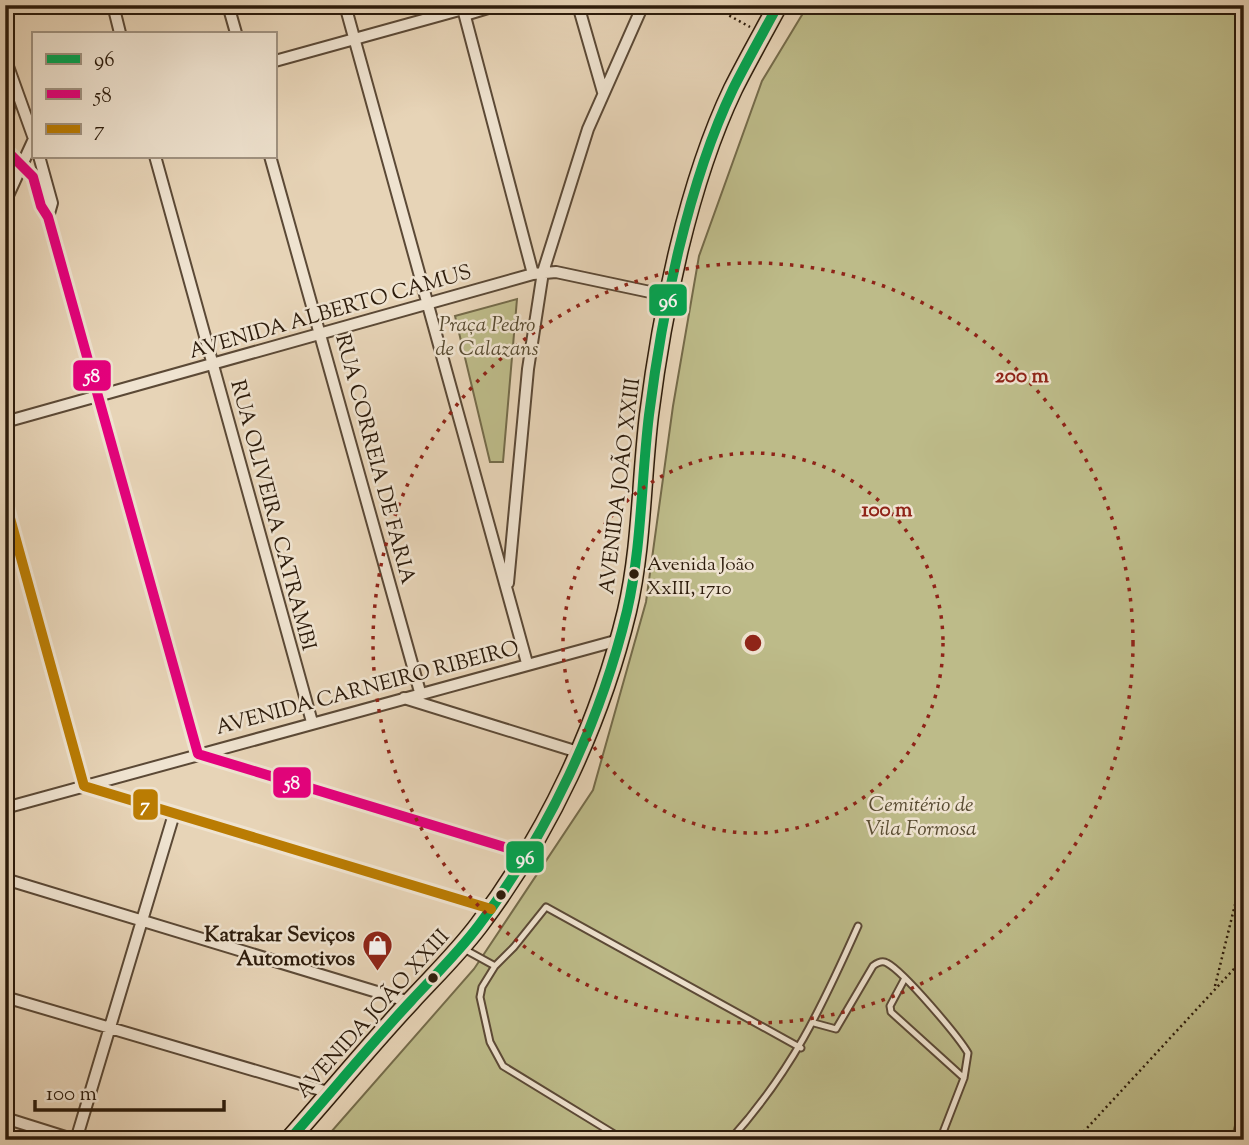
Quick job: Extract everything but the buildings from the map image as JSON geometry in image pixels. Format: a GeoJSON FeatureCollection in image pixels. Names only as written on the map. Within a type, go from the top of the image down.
{"type":"FeatureCollection","features":[{"type":"Feature","properties":{"kind":"main road","name":"AVENIDA JOÃO XXIII"},"geometry":{"type":"LineString","coordinates":[[289,1140],[461,948],[491,909],[558,800],[619,640],[640,535],[649,417],[669,296],[699,183],[732,92],[778,5]]}},
{"type":"Feature","properties":{"kind":"street"},"geometry":{"type":"LineString","coordinates":[[113,5],[120,32]]}},
{"type":"Feature","properties":{"kind":"street"},"geometry":{"type":"LineString","coordinates":[[228,5],[236,32]]}},
{"type":"Feature","properties":{"kind":"street"},"geometry":{"type":"LineString","coordinates":[[345,5],[527,663]]}},
{"type":"Feature","properties":{"kind":"street"},"geometry":{"type":"LineString","coordinates":[[276,61],[463,10],[499,5]]}},
{"type":"Feature","properties":{"kind":"street"},"geometry":{"type":"LineString","coordinates":[[578,5],[603,92]]}},
{"type":"Feature","properties":{"kind":"street"},"geometry":{"type":"LineString","coordinates":[[507,588],[538,273],[603,92],[643,5]]}},
{"type":"Feature","properties":{"kind":"street"},"geometry":{"type":"LineString","coordinates":[[463,10],[538,273]]}},
{"type":"Feature","properties":{"kind":"street"},"geometry":{"type":"LineString","coordinates":[[5,58],[11,79],[6,151],[33,177],[41,206],[48,218],[198,754],[527,854]]}},
{"type":"Feature","properties":{"kind":"street"},"geometry":{"type":"LineString","coordinates":[[11,79],[19,89],[32,131]]}},
{"type":"Feature","properties":{"kind":"street"},"geometry":{"type":"LineString","coordinates":[[8,135],[25,131],[32,134]]}},
{"type":"Feature","properties":{"kind":"street"},"geometry":{"type":"LineString","coordinates":[[5,202],[23,167],[32,137]]}},
{"type":"Feature","properties":{"kind":"street"},"geometry":{"type":"LineString","coordinates":[[40,158],[52,203],[48,218]]}},
{"type":"Feature","properties":{"kind":"street","name":"RUA OLIVEIRA CATRAMBI"},"geometry":{"type":"LineString","coordinates":[[156,158],[312,722]]}},
{"type":"Feature","properties":{"kind":"street","name":"RUA CORREIA DE FARIA"},"geometry":{"type":"LineString","coordinates":[[271,158],[420,692]]}},
{"type":"Feature","properties":{"kind":"street","name":"AVENIDA ALBERTO CAMUS"},"geometry":{"type":"LineString","coordinates":[[5,422],[538,273],[556,272],[669,296]]}},
{"type":"Feature","properties":{"kind":"street"},"geometry":{"type":"LineString","coordinates":[[5,500],[84,786],[491,909]]}},
{"type":"Feature","properties":{"kind":"street","name":"AVENIDA CARNEIRO RIBEIRO"},"geometry":{"type":"LineString","coordinates":[[5,808],[420,692],[619,640]]}},
{"type":"Feature","properties":{"kind":"street"},"geometry":{"type":"LineString","coordinates":[[402,698],[578,752]]}},
{"type":"Feature","properties":{"kind":"street"},"geometry":{"type":"LineString","coordinates":[[5,1118],[75,1140],[174,814]]}},
{"type":"Feature","properties":{"kind":"street"},"geometry":{"type":"LineString","coordinates":[[5,879],[410,1002]]}},
{"type":"Feature","properties":{"kind":"street"},"geometry":{"type":"LineString","coordinates":[[5,997],[331,1093]]}},
{"type":"Feature","properties":{"kind":"lane"},"geometry":{"type":"LineString","coordinates":[[624,1140],[503,1066],[495,1056],[480,998],[482,988],[495,965],[514,947],[546,907],[801,1048]]}},
{"type":"Feature","properties":{"kind":"lane"},"geometry":{"type":"LineString","coordinates":[[730,1140],[801,1048],[858,926]]}},
{"type":"Feature","properties":{"kind":"lane"},"geometry":{"type":"LineString","coordinates":[[461,948],[495,965]]}},
{"type":"Feature","properties":{"kind":"lane"},"geometry":{"type":"LineString","coordinates":[[814,1023],[836,1029],[873,966],[879,962],[886,962],[905,978],[963,1045],[968,1061],[940,1140]]}},
{"type":"Feature","properties":{"kind":"lane"},"geometry":{"type":"LineString","coordinates":[[905,978],[890,1006],[891,1012],[964,1078]]}},
{"type":"Feature","properties":{"kind":"path"},"geometry":{"type":"LineString","coordinates":[[710,5],[762,34]]}},
{"type":"Feature","properties":{"kind":"path"},"geometry":{"type":"LineString","coordinates":[[1215,986],[1244,868]]}},
{"type":"Feature","properties":{"kind":"path"},"geometry":{"type":"LineString","coordinates":[[1076,1140],[1215,986],[1244,958]]}},
{"type":"Feature","properties":{"kind":"green space","name":"Cemitério de Vila Formosa"},"geometry":{"type":"Polygon","coordinates":[[[808,5],[1244,5],[1244,1093],[1231,1140],[324,1140],[474,969],[593,790],[646,602],[673,406],[699,256],[762,81],[808,5]]]}},
{"type":"Feature","properties":{"kind":"green space","name":"Praça Pedro de Calazans"},"geometry":{"type":"Polygon","coordinates":[[[517,299],[503,462],[490,462],[455,316],[517,299]]]}},
{"type":"Feature","properties":{"kind":"transit line","name":"96"},"geometry":{"type":"LineString","coordinates":[[289,1140],[479,925],[527,853],[569,776],[602,695],[627,611],[638,538],[654,375],[669,291],[690,206],[717,126],[733,89],[778,5]]}},
{"type":"Feature","properties":{"kind":"transit line","name":"58"},"geometry":{"type":"LineString","coordinates":[[6,150],[33,177],[41,206],[48,217],[198,754],[527,854]]}},
{"type":"Feature","properties":{"kind":"transit line","name":"7"},"geometry":{"type":"LineString","coordinates":[[5,500],[84,786],[491,909]]}},
{"type":"Feature","properties":{"kind":"place","name":"Avenida João XxIII, 1710"},"geometry":{"type":"Point","coordinates":[634,574]}},
{"type":"Feature","properties":{"kind":"place","name":"Katrakar Seviços Automotivos"},"geometry":{"type":"Point","coordinates":[378,973]}}]}
